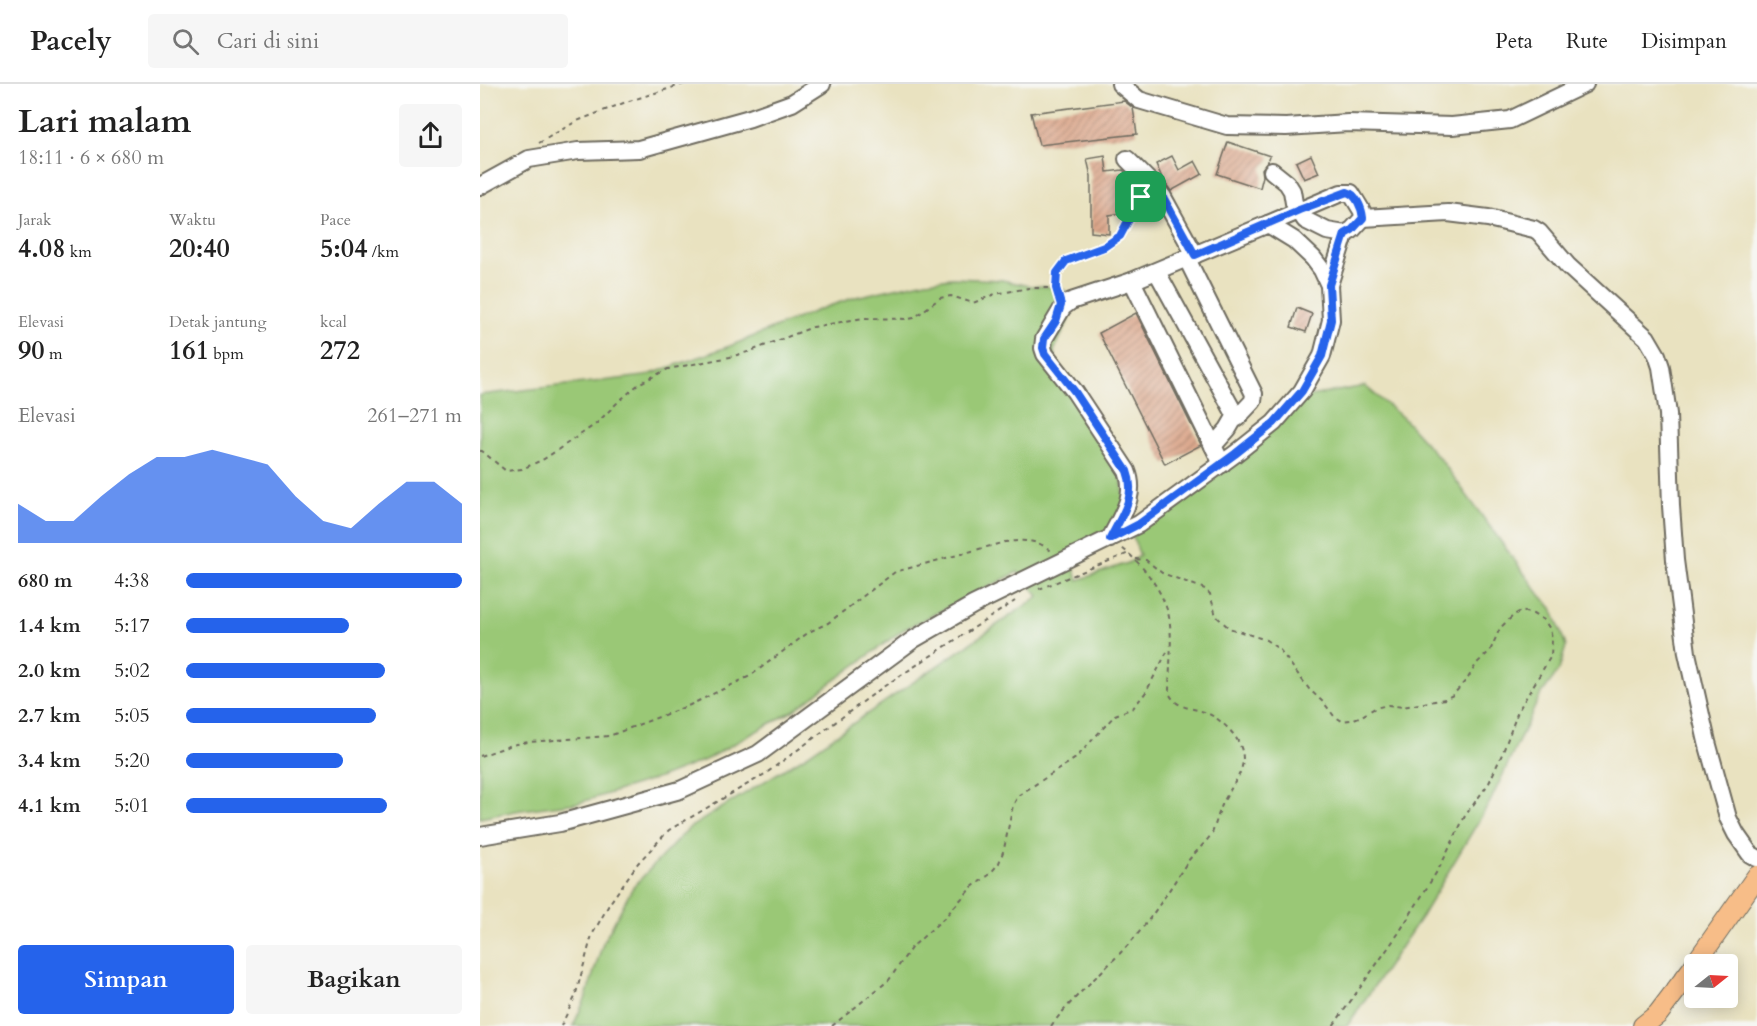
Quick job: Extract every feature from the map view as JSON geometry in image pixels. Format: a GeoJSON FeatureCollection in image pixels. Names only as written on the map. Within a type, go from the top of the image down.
{"type":"FeatureCollection","features":[{"type":"Feature","properties":{"kind":"main road"},"geometry":{"type":"LineString","coordinates":[[1703,954],[1757,876]]}},
{"type":"Feature","properties":{"kind":"main road"},"geometry":{"type":"LineString","coordinates":[[1643,1026],[1658,1014],[1684,980]]}},
{"type":"Feature","properties":{"kind":"street"},"geometry":{"type":"LineString","coordinates":[[480,186],[529,159],[578,151],[639,149],[750,118],[792,103],[822,84]]}},
{"type":"Feature","properties":{"kind":"street"},"geometry":{"type":"LineString","coordinates":[[1120,84],[1139,100],[1227,126],[1286,127],[1348,123],[1452,126],[1510,120],[1586,84]]}},
{"type":"Feature","properties":{"kind":"street"},"geometry":{"type":"LineString","coordinates":[[1127,159],[1163,197],[1254,394],[1252,401],[1238,418],[1235,417],[1213,446]]}},
{"type":"Feature","properties":{"kind":"street"},"geometry":{"type":"LineString","coordinates":[[1272,171],[1287,183],[1305,220],[1327,231],[1345,234],[1363,218],[1448,213],[1488,218],[1534,229],[1568,266],[1639,330],[1653,346],[1661,367],[1668,414],[1671,506],[1687,653],[1707,742],[1728,818],[1750,854],[1757,858]]}},
{"type":"Feature","properties":{"kind":"street"},"geometry":{"type":"LineString","coordinates":[[1110,539],[1126,508],[1131,494],[1131,482],[1127,471],[1075,392],[1045,354],[1044,339],[1063,307],[1071,301],[1157,272],[1299,210],[1347,192],[1354,196],[1363,218]]}},
{"type":"Feature","properties":{"kind":"street"},"geometry":{"type":"LineString","coordinates":[[1268,224],[1294,240],[1313,258],[1329,285]]}},
{"type":"Feature","properties":{"kind":"street"},"geometry":{"type":"LineString","coordinates":[[480,836],[570,821],[690,787],[758,754],[914,639],[973,605],[1139,524],[1274,423],[1302,391],[1322,356],[1331,320],[1329,285],[1345,234]]}},
{"type":"Feature","properties":{"kind":"street"},"geometry":{"type":"LineString","coordinates":[[1157,272],[1235,417]]}},
{"type":"Feature","properties":{"kind":"street"},"geometry":{"type":"LineString","coordinates":[[1132,281],[1222,464]]}},
{"type":"Feature","properties":{"kind":"path"},"geometry":{"type":"LineString","coordinates":[[531,148],[577,121],[626,102],[684,84]]}},
{"type":"Feature","properties":{"kind":"path"},"geometry":{"type":"LineString","coordinates":[[1059,296],[1056,288],[1057,273],[1066,261],[1104,247],[1120,236],[1141,197],[1155,187]]}},
{"type":"Feature","properties":{"kind":"path"},"geometry":{"type":"LineString","coordinates":[[480,451],[506,471],[522,469],[544,459],[596,424],[640,383],[668,369],[751,351],[813,327],[863,318],[914,318],[940,298],[951,296],[973,303],[995,294],[1029,288],[1056,288]]}},
{"type":"Feature","properties":{"kind":"path"},"geometry":{"type":"LineString","coordinates":[[1051,1026],[1136,936],[1166,896],[1188,861],[1211,836],[1222,803],[1238,779],[1243,761],[1240,745],[1231,731],[1217,718],[1173,701],[1169,693],[1169,618],[1163,600],[1136,559],[1110,539]]}},
{"type":"Feature","properties":{"kind":"path"},"geometry":{"type":"LineString","coordinates":[[480,756],[528,742],[609,736],[690,705],[750,676],[794,642],[834,619],[895,572],[1005,542],[1022,540],[1035,541],[1045,546],[1062,561]]}},
{"type":"Feature","properties":{"kind":"path"},"geometry":{"type":"LineString","coordinates":[[1034,591],[1128,553]]}},
{"type":"Feature","properties":{"kind":"path"},"geometry":{"type":"LineString","coordinates":[[1136,559],[1146,560],[1162,573],[1205,589],[1210,594],[1216,616],[1229,628],[1266,640],[1280,650],[1310,690],[1334,716],[1342,721],[1352,720],[1375,708],[1388,705],[1403,707],[1432,703],[1453,695],[1477,663],[1490,651],[1500,628],[1521,611],[1544,620],[1550,629],[1551,656],[1518,711],[1489,783],[1465,816],[1441,865],[1398,934],[1333,1026]]}},
{"type":"Feature","properties":{"kind":"path"},"geometry":{"type":"LineString","coordinates":[[561,1026],[575,997],[592,935],[610,903],[638,863],[669,830],[765,774],[883,687],[1016,600]]}},
{"type":"Feature","properties":{"kind":"path"},"geometry":{"type":"LineString","coordinates":[[832,1026],[889,980],[911,948],[945,917],[972,887],[989,875],[999,863],[1013,806],[1019,795],[1076,758],[1115,715],[1133,708],[1146,692],[1170,648]]}},
{"type":"Feature","properties":{"kind":"green space"},"geometry":{"type":"Polygon","coordinates":[[[952,278],[1002,280],[1030,286],[1058,287],[1065,291],[1070,304],[1070,317],[1054,351],[1056,361],[1118,450],[1127,520],[1071,558],[1078,580],[1128,563],[1140,556],[1131,532],[1269,431],[1310,396],[1365,386],[1403,418],[1441,460],[1552,608],[1566,646],[1559,670],[1540,696],[1490,802],[1422,916],[1347,1026],[573,1026],[586,997],[603,943],[633,887],[689,828],[804,757],[1039,596],[1018,572],[903,630],[793,711],[705,760],[659,778],[578,803],[480,818],[480,395],[645,376],[856,297],[926,281],[952,278]]]}},
{"type":"Feature","properties":{"kind":"building"},"geometry":{"type":"Polygon","coordinates":[[[1124,101],[1133,108],[1137,134],[1039,145],[1031,113],[1124,101]]]}},
{"type":"Feature","properties":{"kind":"building"},"geometry":{"type":"Polygon","coordinates":[[[1228,142],[1270,156],[1262,169],[1260,188],[1217,174],[1228,142]]]}},
{"type":"Feature","properties":{"kind":"building"},"geometry":{"type":"Polygon","coordinates":[[[1311,155],[1319,173],[1304,179],[1296,162],[1311,155]]]}},
{"type":"Feature","properties":{"kind":"building"},"geometry":{"type":"Polygon","coordinates":[[[1105,156],[1107,172],[1123,170],[1130,177],[1131,184],[1137,184],[1138,194],[1129,196],[1130,212],[1109,215],[1109,234],[1091,232],[1091,176],[1087,159],[1105,156]]]}},
{"type":"Feature","properties":{"kind":"building"},"geometry":{"type":"Polygon","coordinates":[[[1172,156],[1179,170],[1195,161],[1202,174],[1171,191],[1156,164],[1172,156]]]}},
{"type":"Feature","properties":{"kind":"building"},"geometry":{"type":"Polygon","coordinates":[[[1297,308],[1312,314],[1306,332],[1291,327],[1297,308]]]}},
{"type":"Feature","properties":{"kind":"building"},"geometry":{"type":"Polygon","coordinates":[[[1136,313],[1201,445],[1165,464],[1099,333],[1136,313]]]}},
{"type":"Feature","properties":{"kind":"route"},"geometry":{"type":"LineString","coordinates":[[1155,187],[1163,197],[1195,255],[1341,193],[1347,192],[1354,196],[1363,218],[1345,234],[1329,285],[1331,320],[1322,356],[1302,391],[1274,423],[1235,454],[1139,524],[1110,539],[1126,508],[1131,494],[1131,482],[1127,471],[1043,348],[1044,339],[1056,321],[1061,305],[1056,288],[1057,273],[1066,261],[1104,247],[1120,236],[1141,197],[1155,187]]}}]}
